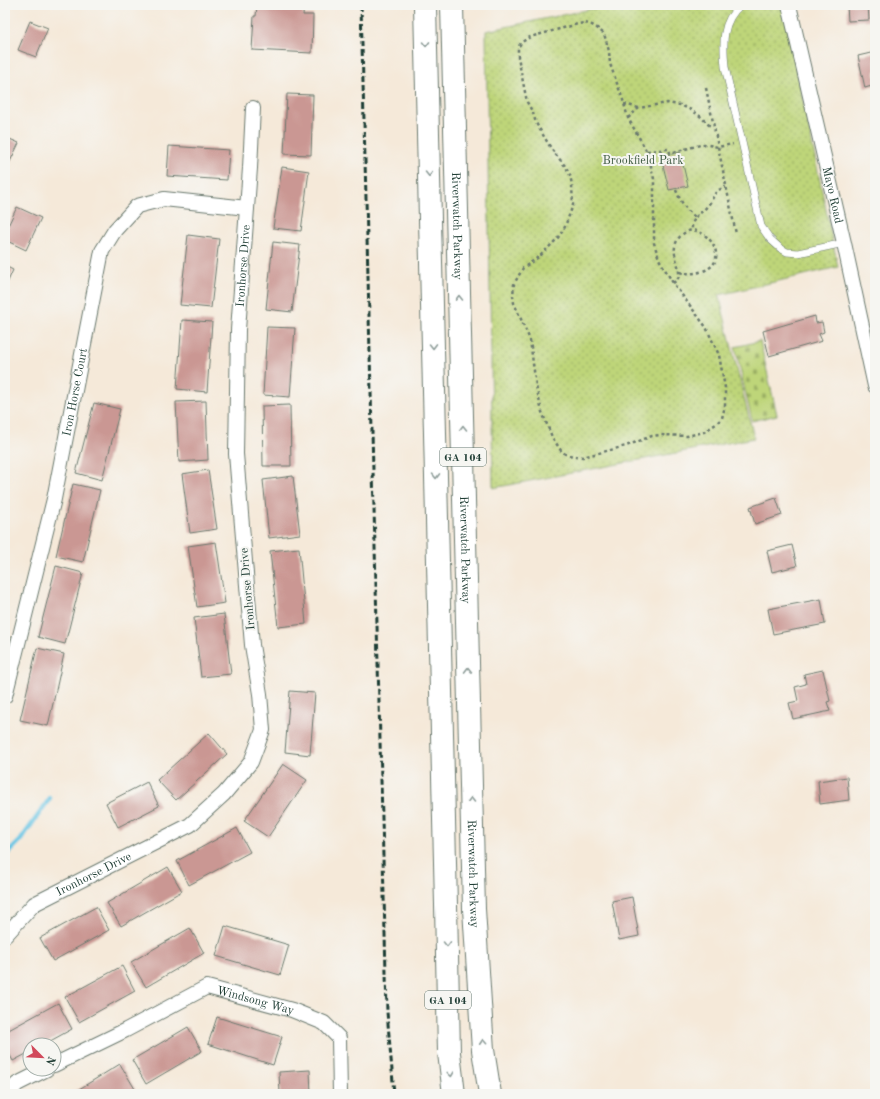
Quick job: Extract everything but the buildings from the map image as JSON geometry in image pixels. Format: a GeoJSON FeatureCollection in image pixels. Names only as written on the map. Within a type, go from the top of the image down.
{"type":"FeatureCollection","features":[{"type":"Feature","properties":{"kind":"main road","name":"GA 104"},"geometry":{"type":"LineString","coordinates":[[425,5],[449,1053],[454,1094]]}},
{"type":"Feature","properties":{"kind":"main road","name":"Riverwatch Parkway"},"geometry":{"type":"LineString","coordinates":[[452,5],[474,909],[483,1050],[490,1094]]}},
{"type":"Feature","properties":{"kind":"street","name":"Mayo Road"},"geometry":{"type":"LineString","coordinates":[[789,5],[844,243],[875,386]]}},
{"type":"Feature","properties":{"kind":"street","name":"Ironhorse Drive"},"geometry":{"type":"LineString","coordinates":[[6,933],[34,904],[190,825],[224,794],[251,762],[263,730],[260,694],[252,645],[236,454],[238,330],[253,108]]}},
{"type":"Feature","properties":{"kind":"street","name":"Iron Horse Court"},"geometry":{"type":"LineString","coordinates":[[5,696],[54,499],[102,251],[115,230],[137,206],[164,199],[247,208]]}},
{"type":"Feature","properties":{"kind":"street","name":"Windsong Way"},"geometry":{"type":"LineString","coordinates":[[62,1061],[126,1030],[207,987],[292,1010],[324,1023],[339,1038],[340,1094]]}},
{"type":"Feature","properties":{"kind":"street"},"geometry":{"type":"LineString","coordinates":[[8,1094],[17,1084],[31,1077]]}},
{"type":"Feature","properties":{"kind":"lane"},"geometry":{"type":"LineString","coordinates":[[741,5],[731,15],[727,24],[724,48],[725,67],[761,226],[770,239],[787,252],[798,253],[844,243]]}},
{"type":"Feature","properties":{"kind":"path"},"geometry":{"type":"LineString","coordinates":[[585,23],[592,25],[603,33],[605,37],[609,51],[610,64],[628,118],[647,151],[654,179],[654,243],[658,259],[673,283],[706,327],[719,355],[725,388],[725,406],[722,418],[704,432],[687,436],[652,436],[626,446],[583,457],[573,457],[562,452],[552,437],[542,412],[536,386],[530,340],[514,303],[513,296],[514,284],[523,268],[540,256],[558,239],[564,229],[573,205],[570,175],[552,150],[536,123],[527,102],[518,58],[518,47],[522,42],[530,37],[541,33],[578,24],[585,23]]}},
{"type":"Feature","properties":{"kind":"path"},"geometry":{"type":"LineString","coordinates":[[706,88],[736,234]]}},
{"type":"Feature","properties":{"kind":"path"},"geometry":{"type":"LineString","coordinates":[[624,104],[639,108],[674,103],[691,110],[709,124],[714,126]]}},
{"type":"Feature","properties":{"kind":"path"},"geometry":{"type":"LineString","coordinates":[[628,118],[639,108]]}},
{"type":"Feature","properties":{"kind":"path"},"geometry":{"type":"LineString","coordinates":[[647,151],[670,149],[670,153],[704,144],[718,147],[742,142]]}},
{"type":"Feature","properties":{"kind":"path"},"geometry":{"type":"LineString","coordinates":[[692,230],[692,225],[696,218],[708,206],[715,193],[726,187]]}},
{"type":"Feature","properties":{"kind":"path"},"geometry":{"type":"LineString","coordinates":[[676,190],[684,207],[696,218]]}},
{"type":"Feature","properties":{"kind":"path"},"geometry":{"type":"LineString","coordinates":[[673,283],[678,278],[680,272],[675,253],[675,244],[677,240],[682,234],[692,230],[698,231],[708,237],[715,248],[716,253],[714,262],[709,269],[696,273],[680,272]]}},
{"type":"Feature","properties":{"kind":"green space","name":"Brookfield Park"},"geometry":{"type":"Polygon","coordinates":[[[610,5],[783,5],[838,267],[719,295],[754,438],[493,488],[486,31],[610,5]]]}},
{"type":"Feature","properties":{"kind":"green space"},"geometry":{"type":"Polygon","coordinates":[[[760,341],[777,415],[752,421],[735,347],[760,341]]]}},
{"type":"Feature","properties":{"kind":"waterway"},"geometry":{"type":"LineString","coordinates":[[5,856],[20,841],[50,798]]}},
{"type":"Feature","properties":{"kind":"railway"},"geometry":{"type":"LineString","coordinates":[[361,5],[387,1012],[394,1094]]}}]}
